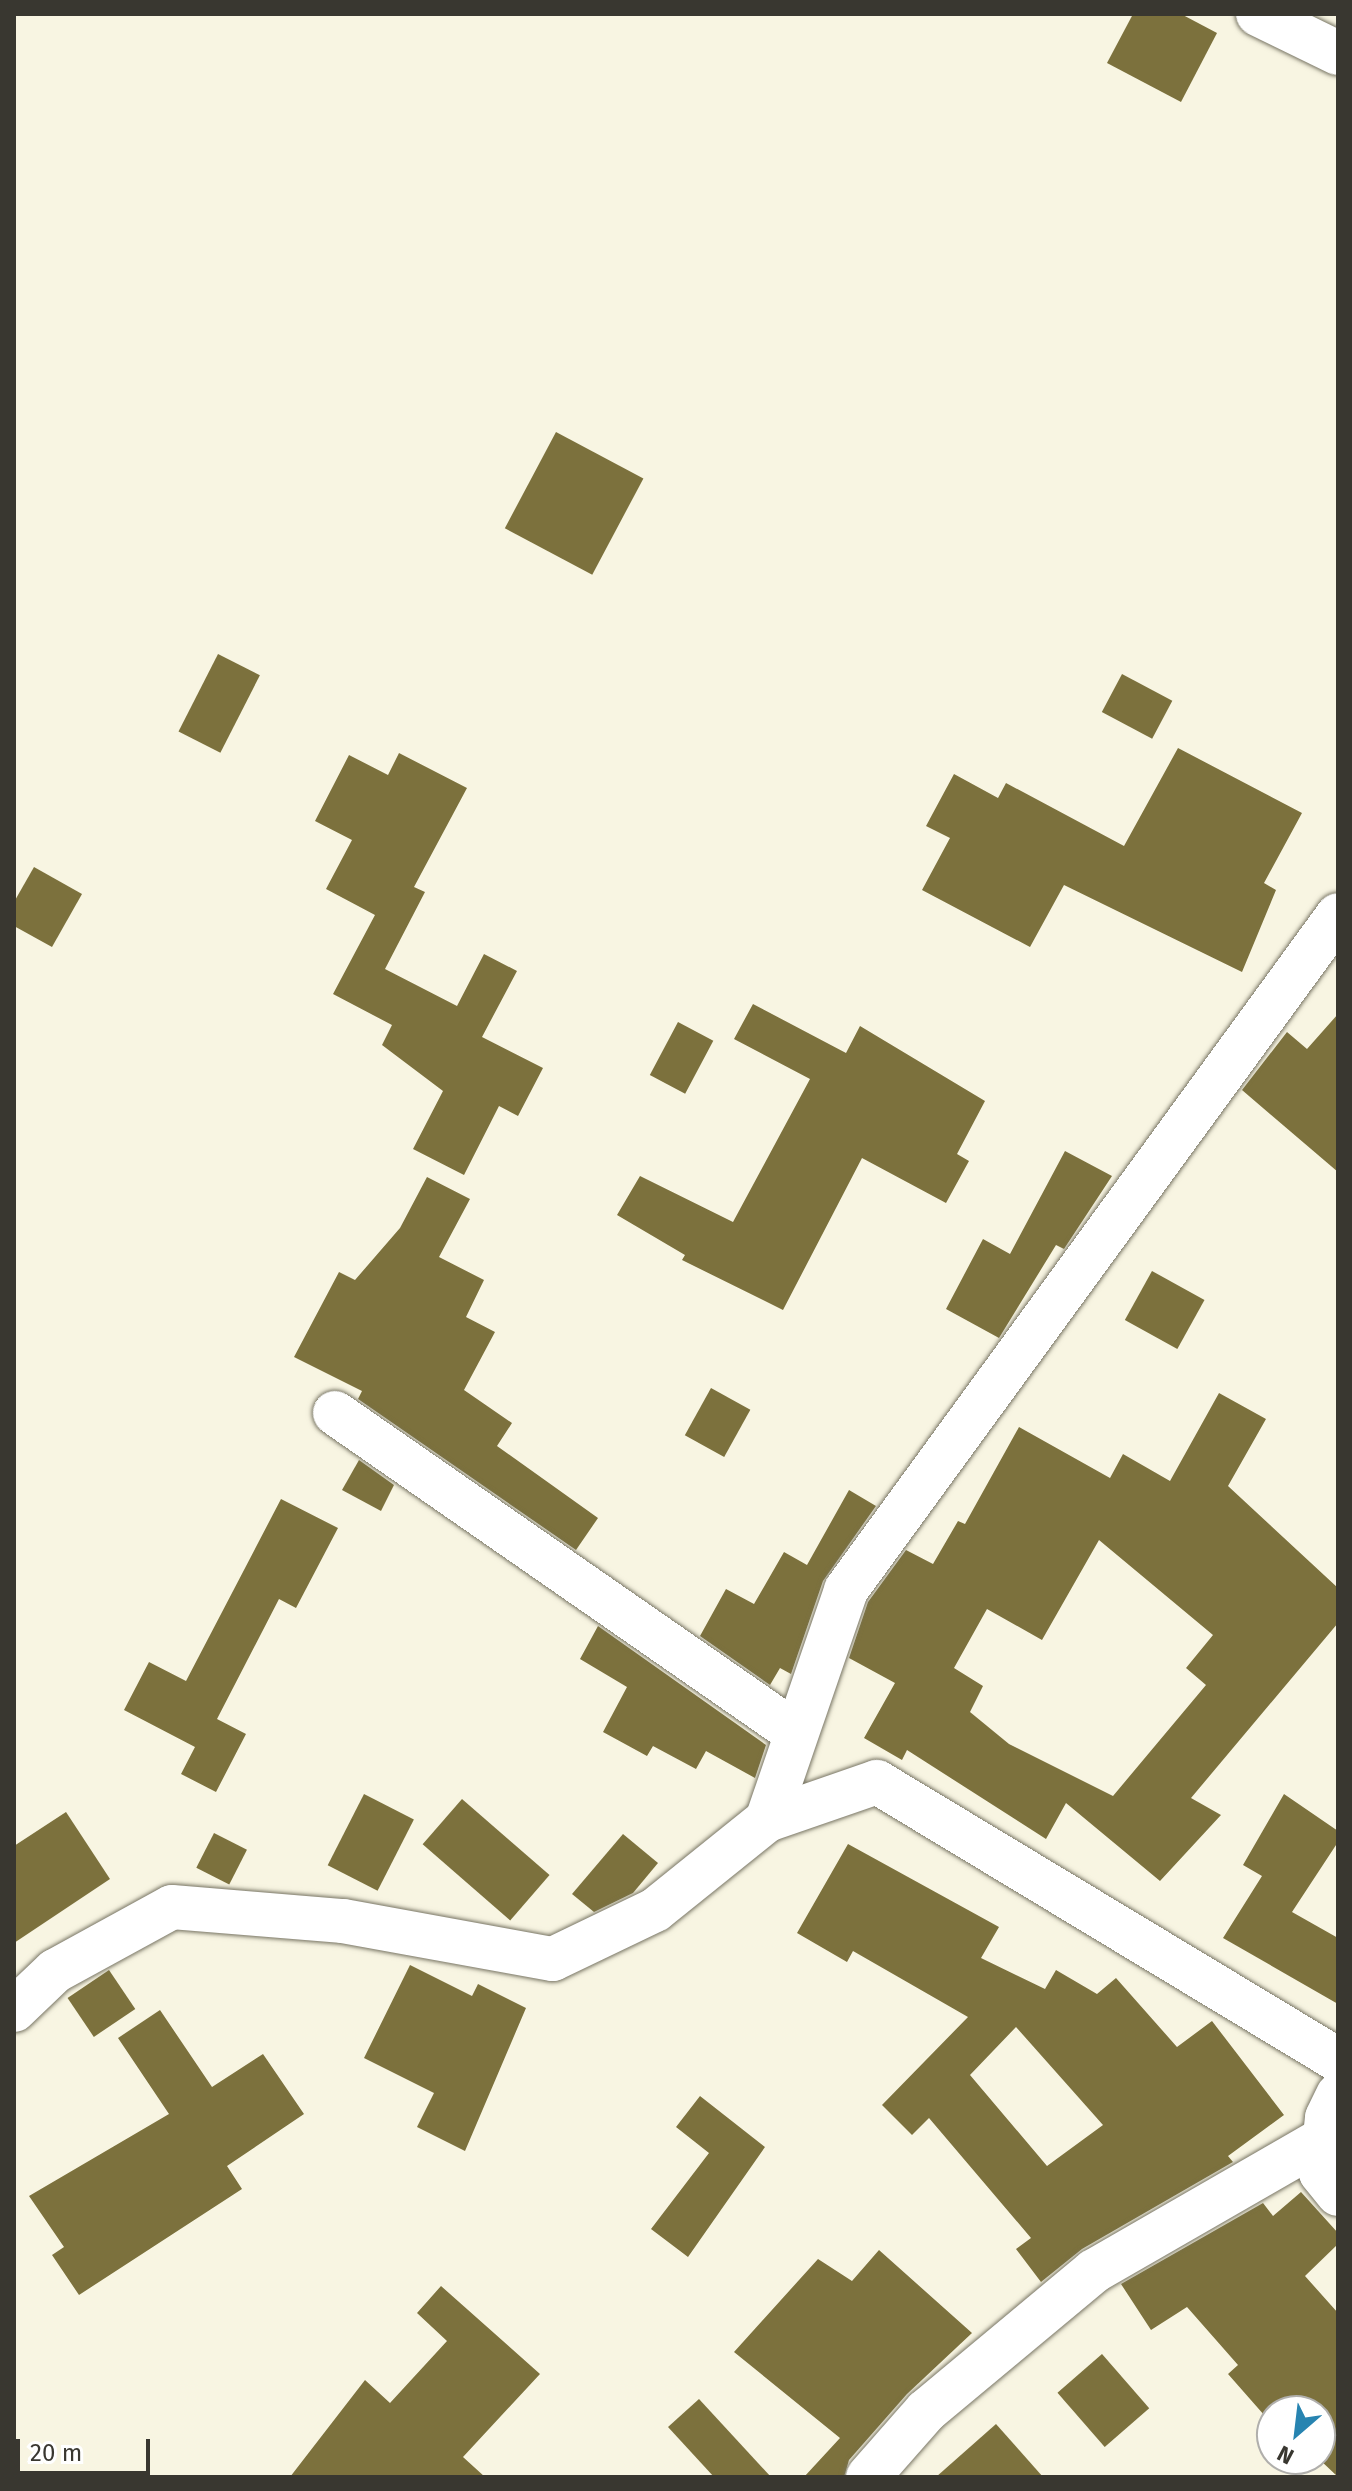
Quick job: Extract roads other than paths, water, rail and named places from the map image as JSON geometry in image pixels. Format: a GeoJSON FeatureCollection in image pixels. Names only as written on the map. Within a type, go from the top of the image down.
{"type":"FeatureCollection","features":[{"type":"Feature","properties":{"kind":"street"},"geometry":{"type":"LineString","coordinates":[[1258,14],[1338,53]]}},
{"type":"Feature","properties":{"kind":"street"},"geometry":{"type":"LineString","coordinates":[[767,1820],[846,1590],[1338,915]]}},
{"type":"Feature","properties":{"kind":"street"},"geometry":{"type":"LineString","coordinates":[[335,1413],[796,1733]]}},
{"type":"Feature","properties":{"kind":"street"},"geometry":{"type":"LineString","coordinates":[[14,2010],[55,1971],[172,1907],[343,1921],[553,1959],[655,1910],[767,1820],[877,1782],[1338,2060]]}},
{"type":"Feature","properties":{"kind":"street"},"geometry":{"type":"LineString","coordinates":[[1338,2095],[1325,2138],[1321,2173],[1338,2194]]}},
{"type":"Feature","properties":{"kind":"street"},"geometry":{"type":"LineString","coordinates":[[868,2477],[926,2411],[1094,2271],[1325,2138]]}}]}
